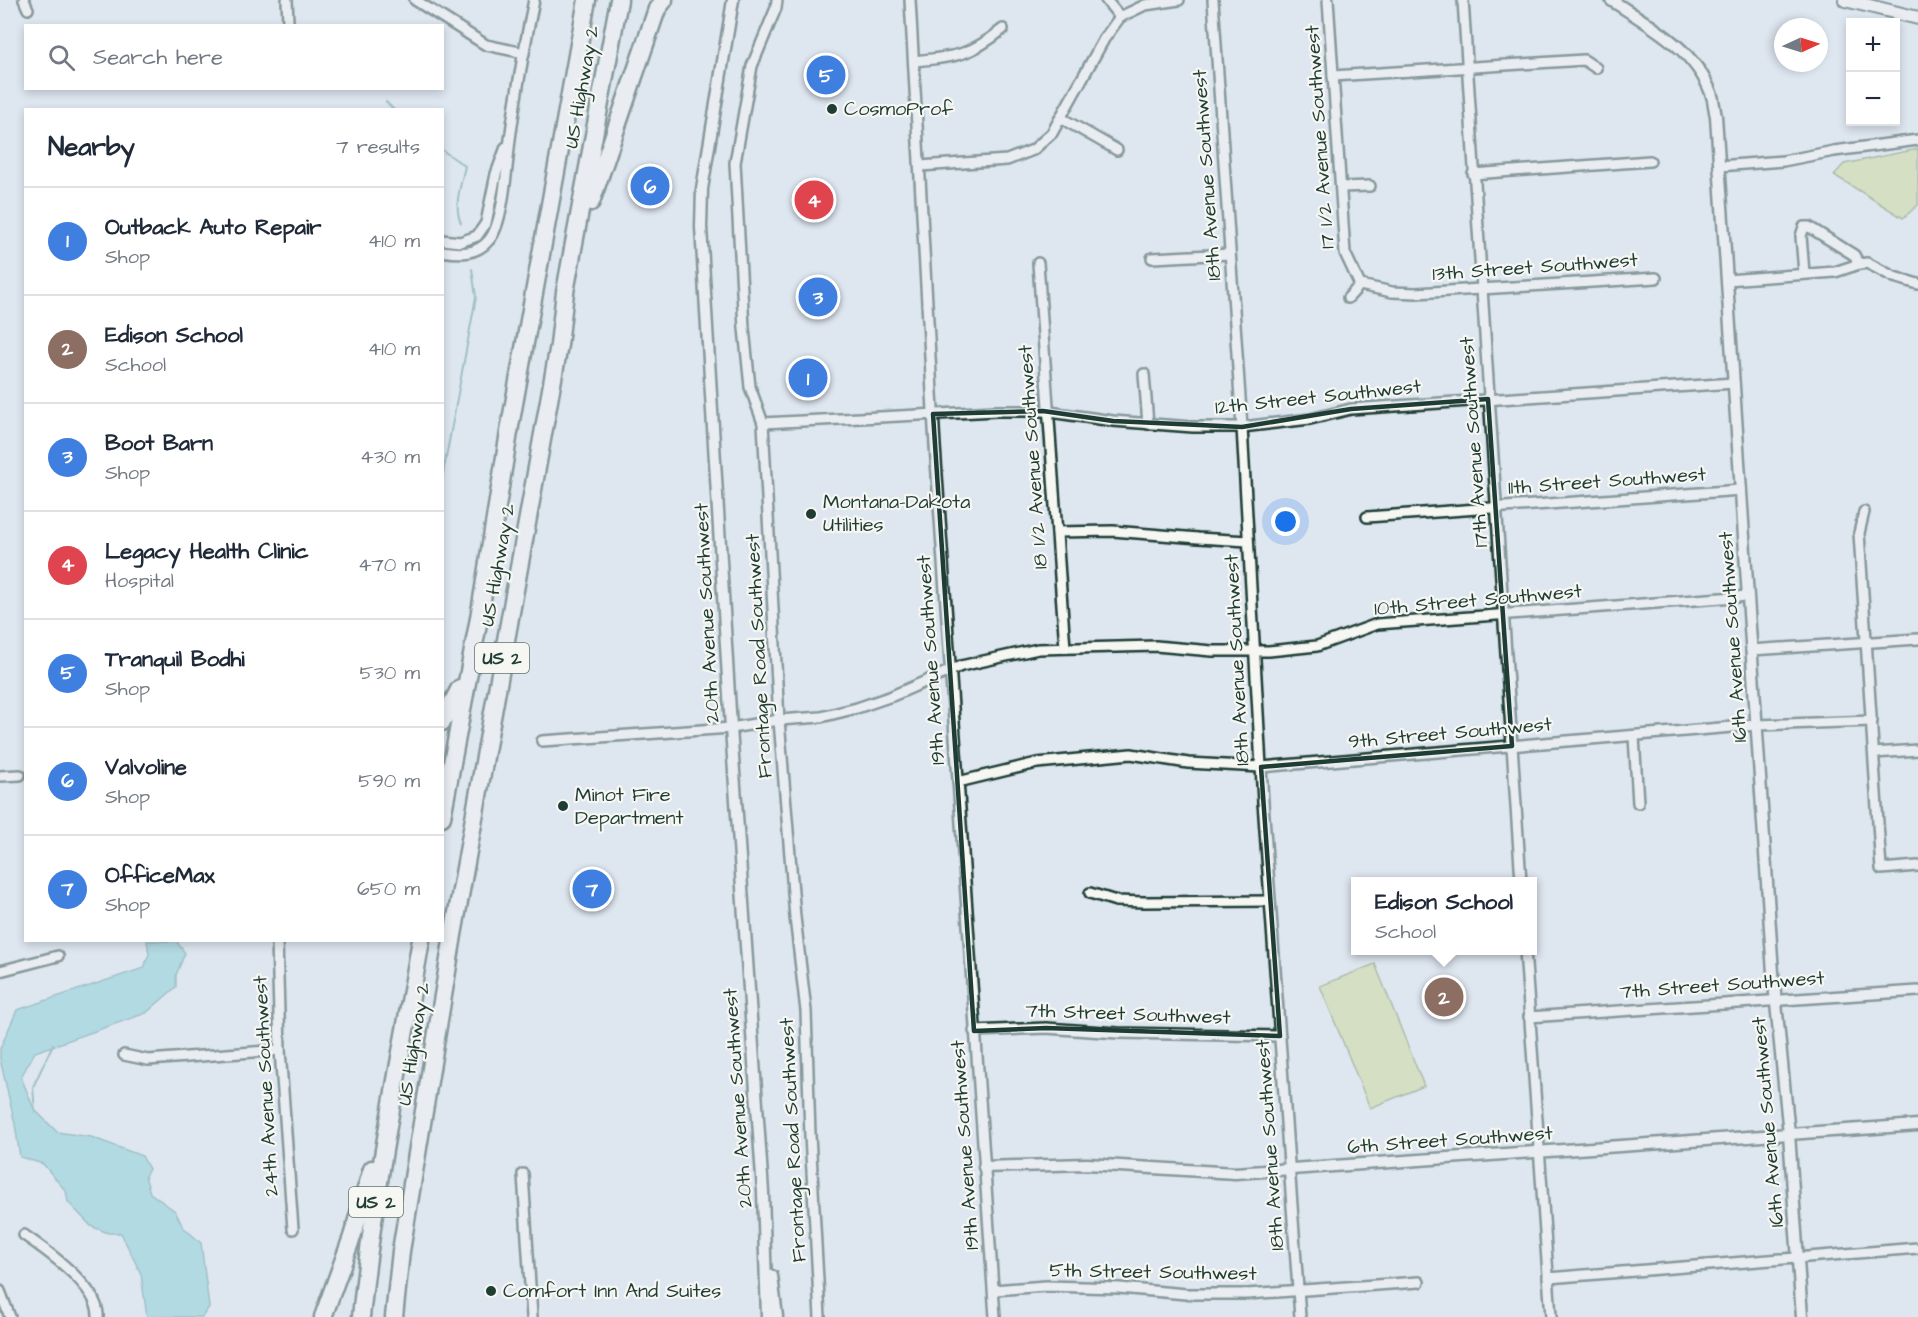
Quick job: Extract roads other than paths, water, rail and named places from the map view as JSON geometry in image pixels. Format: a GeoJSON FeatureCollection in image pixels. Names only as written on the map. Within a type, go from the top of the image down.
{"type":"FeatureCollection","features":[{"type":"Feature","properties":{"kind":"highway","name":"US Highway 2"},"geometry":{"type":"LineString","coordinates":[[444,806],[587,0]]}},
{"type":"Feature","properties":{"kind":"highway","name":"US Highway 2"},"geometry":{"type":"LineString","coordinates":[[394,1317],[406,1222],[467,852],[559,345],[565,292],[619,0]]}},
{"type":"Feature","properties":{"kind":"highway"},"geometry":{"type":"LineString","coordinates":[[565,292],[599,175],[657,9],[664,0]]}},
{"type":"Feature","properties":{"kind":"highway"},"geometry":{"type":"LineString","coordinates":[[444,719],[454,704],[471,663]]}},
{"type":"Feature","properties":{"kind":"highway","name":"US Highway 2"},"geometry":{"type":"LineString","coordinates":[[361,1317],[366,1263],[421,942]]}},
{"type":"Feature","properties":{"kind":"highway"},"geometry":{"type":"LineString","coordinates":[[323,1317],[352,1237],[395,1087]]}},
{"type":"Feature","properties":{"kind":"highway"},"geometry":{"type":"LineString","coordinates":[[404,1317],[406,1222]]}},
{"type":"Feature","properties":{"kind":"main road"},"geometry":{"type":"LineString","coordinates":[[1845,0],[1918,18]]}},
{"type":"Feature","properties":{"kind":"street"},"geometry":{"type":"LineString","coordinates":[[287,0],[287,24]]}},
{"type":"Feature","properties":{"kind":"street"},"geometry":{"type":"LineString","coordinates":[[416,0],[486,45],[524,53]]}},
{"type":"Feature","properties":{"kind":"street"},"geometry":{"type":"LineString","coordinates":[[444,251],[462,255],[475,250],[489,241],[496,229],[534,0]]}},
{"type":"Feature","properties":{"kind":"street","name":"20th Avenue Southwest"},"geometry":{"type":"LineString","coordinates":[[733,0],[702,189],[701,227],[731,728],[765,1225],[767,1317]]}},
{"type":"Feature","properties":{"kind":"street","name":"Frontage Road Southwest"},"geometry":{"type":"LineString","coordinates":[[777,0],[776,8],[752,66],[735,163],[744,328],[750,387],[763,423],[779,720],[795,917],[806,1011],[820,1317]]}},
{"type":"Feature","properties":{"kind":"street","name":"19th Avenue Southwest"},"geometry":{"type":"LineString","coordinates":[[910,0],[933,414],[995,1317]]}},
{"type":"Feature","properties":{"kind":"street"},"geometry":{"type":"LineString","coordinates":[[1106,0],[1120,17]]}},
{"type":"Feature","properties":{"kind":"street"},"geometry":{"type":"LineString","coordinates":[[920,166],[1007,160],[1033,150],[1052,133],[1104,39],[1120,17],[1145,4],[1179,0]]}},
{"type":"Feature","properties":{"kind":"street","name":"18th Avenue Southwest"},"geometry":{"type":"LineString","coordinates":[[1213,0],[1242,427],[1261,767],[1300,1317]]}},
{"type":"Feature","properties":{"kind":"street","name":"17 1/2 Avenue Southwest"},"geometry":{"type":"LineString","coordinates":[[1328,0],[1346,253],[1360,285]]}},
{"type":"Feature","properties":{"kind":"street","name":"17th Avenue Southwest"},"geometry":{"type":"LineString","coordinates":[[1463,0],[1521,877]]}},
{"type":"Feature","properties":{"kind":"street","name":"16th Avenue Southwest"},"geometry":{"type":"LineString","coordinates":[[1611,0],[1673,42],[1699,70],[1711,93],[1716,116],[1775,999],[1789,1134],[1802,1317]]}},
{"type":"Feature","properties":{"kind":"street"},"geometry":{"type":"LineString","coordinates":[[914,61],[955,57],[985,44],[1003,29]]}},
{"type":"Feature","properties":{"kind":"street"},"geometry":{"type":"LineString","coordinates":[[1333,76],[1584,60],[1596,68]]}},
{"type":"Feature","properties":{"kind":"street"},"geometry":{"type":"LineString","coordinates":[[1061,118],[1117,150]]}},
{"type":"Feature","properties":{"kind":"street"},"geometry":{"type":"LineString","coordinates":[[444,240],[460,242],[477,236],[486,223],[496,174],[511,133]]}},
{"type":"Feature","properties":{"kind":"street"},"geometry":{"type":"LineString","coordinates":[[1719,166],[1783,161],[1806,155],[1918,140]]}},
{"type":"Feature","properties":{"kind":"street"},"geometry":{"type":"LineString","coordinates":[[1473,174],[1650,161]]}},
{"type":"Feature","properties":{"kind":"street"},"geometry":{"type":"LineString","coordinates":[[1341,188],[1370,186]]}},
{"type":"Feature","properties":{"kind":"street"},"geometry":{"type":"LineString","coordinates":[[1804,273],[1802,236],[1804,227],[1809,227],[1854,255],[1858,264]]}},
{"type":"Feature","properties":{"kind":"street"},"geometry":{"type":"LineString","coordinates":[[1152,258],[1230,254]]}},
{"type":"Feature","properties":{"kind":"street","name":"18 1/2 Avenue Southwest"},"geometry":{"type":"LineString","coordinates":[[1038,263],[1065,648]]}},
{"type":"Feature","properties":{"kind":"street"},"geometry":{"type":"LineString","coordinates":[[1727,280],[1835,272],[1867,263],[1894,277],[1918,284]]}},
{"type":"Feature","properties":{"kind":"street","name":"13th Street Southwest"},"geometry":{"type":"LineString","coordinates":[[1360,285],[1392,292],[1416,292],[1656,278]]}},
{"type":"Feature","properties":{"kind":"street"},"geometry":{"type":"LineString","coordinates":[[1348,298],[1360,285]]}},
{"type":"Feature","properties":{"kind":"street"},"geometry":{"type":"LineString","coordinates":[[1144,374],[1148,424]]}},
{"type":"Feature","properties":{"kind":"street","name":"12th Street Southwest"},"geometry":{"type":"LineString","coordinates":[[763,423],[996,411],[1048,412],[1148,424],[1242,427],[1310,419],[1351,409],[1734,382]]}},
{"type":"Feature","properties":{"kind":"street","name":"11th Street Southwest"},"geometry":{"type":"LineString","coordinates":[[1367,517],[1741,490]]}},
{"type":"Feature","properties":{"kind":"street"},"geometry":{"type":"LineString","coordinates":[[1864,512],[1859,533],[1881,869],[1918,866]]}},
{"type":"Feature","properties":{"kind":"street"},"geometry":{"type":"LineString","coordinates":[[1057,532],[1113,531],[1248,541]]}},
{"type":"Feature","properties":{"kind":"street","name":"10th Street Southwest"},"geometry":{"type":"LineString","coordinates":[[542,741],[731,728],[779,720],[821,717],[892,696],[950,670],[991,658],[1038,649],[1156,646],[1212,651],[1254,651],[1317,646],[1377,624],[1748,596]]}},
{"type":"Feature","properties":{"kind":"street"},"geometry":{"type":"LineString","coordinates":[[1751,650],[1918,639]]}},
{"type":"Feature","properties":{"kind":"street","name":"9th Street Southwest"},"geometry":{"type":"LineString","coordinates":[[958,782],[1037,763],[1131,754],[1188,763],[1261,767],[1756,725],[1872,721]]}},
{"type":"Feature","properties":{"kind":"street"},"geometry":{"type":"LineString","coordinates":[[1634,736],[1638,803]]}},
{"type":"Feature","properties":{"kind":"street"},"geometry":{"type":"LineString","coordinates":[[1874,753],[1918,750]]}},
{"type":"Feature","properties":{"kind":"street"},"geometry":{"type":"LineString","coordinates":[[0,776],[20,775]]}},
{"type":"Feature","properties":{"kind":"street"},"geometry":{"type":"LineString","coordinates":[[1090,893],[1116,901],[1270,901]]}},
{"type":"Feature","properties":{"kind":"street","name":"24th Avenue Southwest"},"geometry":{"type":"LineString","coordinates":[[277,942],[279,1050],[293,1229]]}},
{"type":"Feature","properties":{"kind":"street"},"geometry":{"type":"LineString","coordinates":[[1525,955],[1551,1317]]}},
{"type":"Feature","properties":{"kind":"street"},"geometry":{"type":"LineString","coordinates":[[0,971],[58,956]]}},
{"type":"Feature","properties":{"kind":"street","name":"7th Street Southwest"},"geometry":{"type":"LineString","coordinates":[[1528,1017],[1918,991]]}},
{"type":"Feature","properties":{"kind":"street","name":"7th Street Southwest"},"geometry":{"type":"LineString","coordinates":[[974,1031],[1046,1028],[1118,1033],[1280,1036]]}},
{"type":"Feature","properties":{"kind":"street"},"geometry":{"type":"LineString","coordinates":[[124,1054],[148,1060],[279,1050]]}},
{"type":"Feature","properties":{"kind":"street","name":"6th Street Southwest"},"geometry":{"type":"LineString","coordinates":[[984,1167],[1087,1164],[1235,1173],[1918,1125]]}},
{"type":"Feature","properties":{"kind":"street"},"geometry":{"type":"LineString","coordinates":[[523,1174],[532,1317]]}},
{"type":"Feature","properties":{"kind":"street","name":"20th Avenue Southwest"},"geometry":{"type":"LineString","coordinates":[[765,1225],[777,1317]]}},
{"type":"Feature","properties":{"kind":"street"},"geometry":{"type":"LineString","coordinates":[[24,1235],[54,1255],[87,1289],[98,1311],[98,1317]]}},
{"type":"Feature","properties":{"kind":"street"},"geometry":{"type":"LineString","coordinates":[[1548,1278],[1918,1248]]}},
{"type":"Feature","properties":{"kind":"street","name":"5th Street Southwest"},"geometry":{"type":"LineString","coordinates":[[994,1290],[1046,1287],[1119,1288],[1186,1294],[1299,1291],[1419,1282]]}},
{"type":"Feature","properties":{"kind":"street"},"geometry":{"type":"LineString","coordinates":[[0,1291],[10,1317]]}},
{"type":"Feature","properties":{"kind":"water"},"geometry":{"type":"Polygon","coordinates":[[[147,942],[177,942],[185,953],[176,975],[176,987],[146,1013],[35,1052],[21,1077],[34,1109],[57,1132],[91,1137],[142,1156],[149,1169],[145,1176],[150,1193],[175,1211],[183,1227],[201,1243],[209,1307],[202,1317],[147,1317],[141,1274],[121,1233],[108,1233],[91,1226],[68,1202],[66,1191],[43,1164],[20,1157],[0,1059],[0,1049],[17,1010],[144,968],[149,954],[147,942]]]}},
{"type":"Feature","properties":{"kind":"waterway"},"geometry":{"type":"LineString","coordinates":[[386,102],[392,108]]}},
{"type":"Feature","properties":{"kind":"waterway"},"geometry":{"type":"LineString","coordinates":[[444,151],[465,166],[458,202],[461,223]]}},
{"type":"Feature","properties":{"kind":"waterway"},"geometry":{"type":"LineString","coordinates":[[444,468],[476,297],[472,269]]}},
{"type":"Feature","properties":{"kind":"waterway"},"geometry":{"type":"LineString","coordinates":[[35,1112],[33,1087],[53,1044]]}},
{"type":"Feature","properties":{"kind":"place","name":"Tranquil Bodhi"},"geometry":{"type":"Point","coordinates":[826,75]}},
{"type":"Feature","properties":{"kind":"place","name":"CosmoProf"},"geometry":{"type":"Point","coordinates":[832,109]}},
{"type":"Feature","properties":{"kind":"place","name":"Valvoline"},"geometry":{"type":"Point","coordinates":[650,186]}},
{"type":"Feature","properties":{"kind":"place","name":"Legacy Health Clinic"},"geometry":{"type":"Point","coordinates":[814,200]}},
{"type":"Feature","properties":{"kind":"place","name":"Boot Barn"},"geometry":{"type":"Point","coordinates":[818,297]}},
{"type":"Feature","properties":{"kind":"place","name":"Outback Auto Repair"},"geometry":{"type":"Point","coordinates":[808,378]}},
{"type":"Feature","properties":{"kind":"place","name":"Montana-Dakota Utilities"},"geometry":{"type":"Point","coordinates":[811,514]}},
{"type":"Feature","properties":{"kind":"place","name":"Minot Fire Department"},"geometry":{"type":"Point","coordinates":[563,806]}},
{"type":"Feature","properties":{"kind":"place","name":"OfficeMax"},"geometry":{"type":"Point","coordinates":[592,889]}},
{"type":"Feature","properties":{"kind":"place","name":"Edison School"},"geometry":{"type":"Point","coordinates":[1444,997]}},
{"type":"Feature","properties":{"kind":"place","name":"Comfort Inn And Suites"},"geometry":{"type":"Point","coordinates":[491,1291]}}]}
